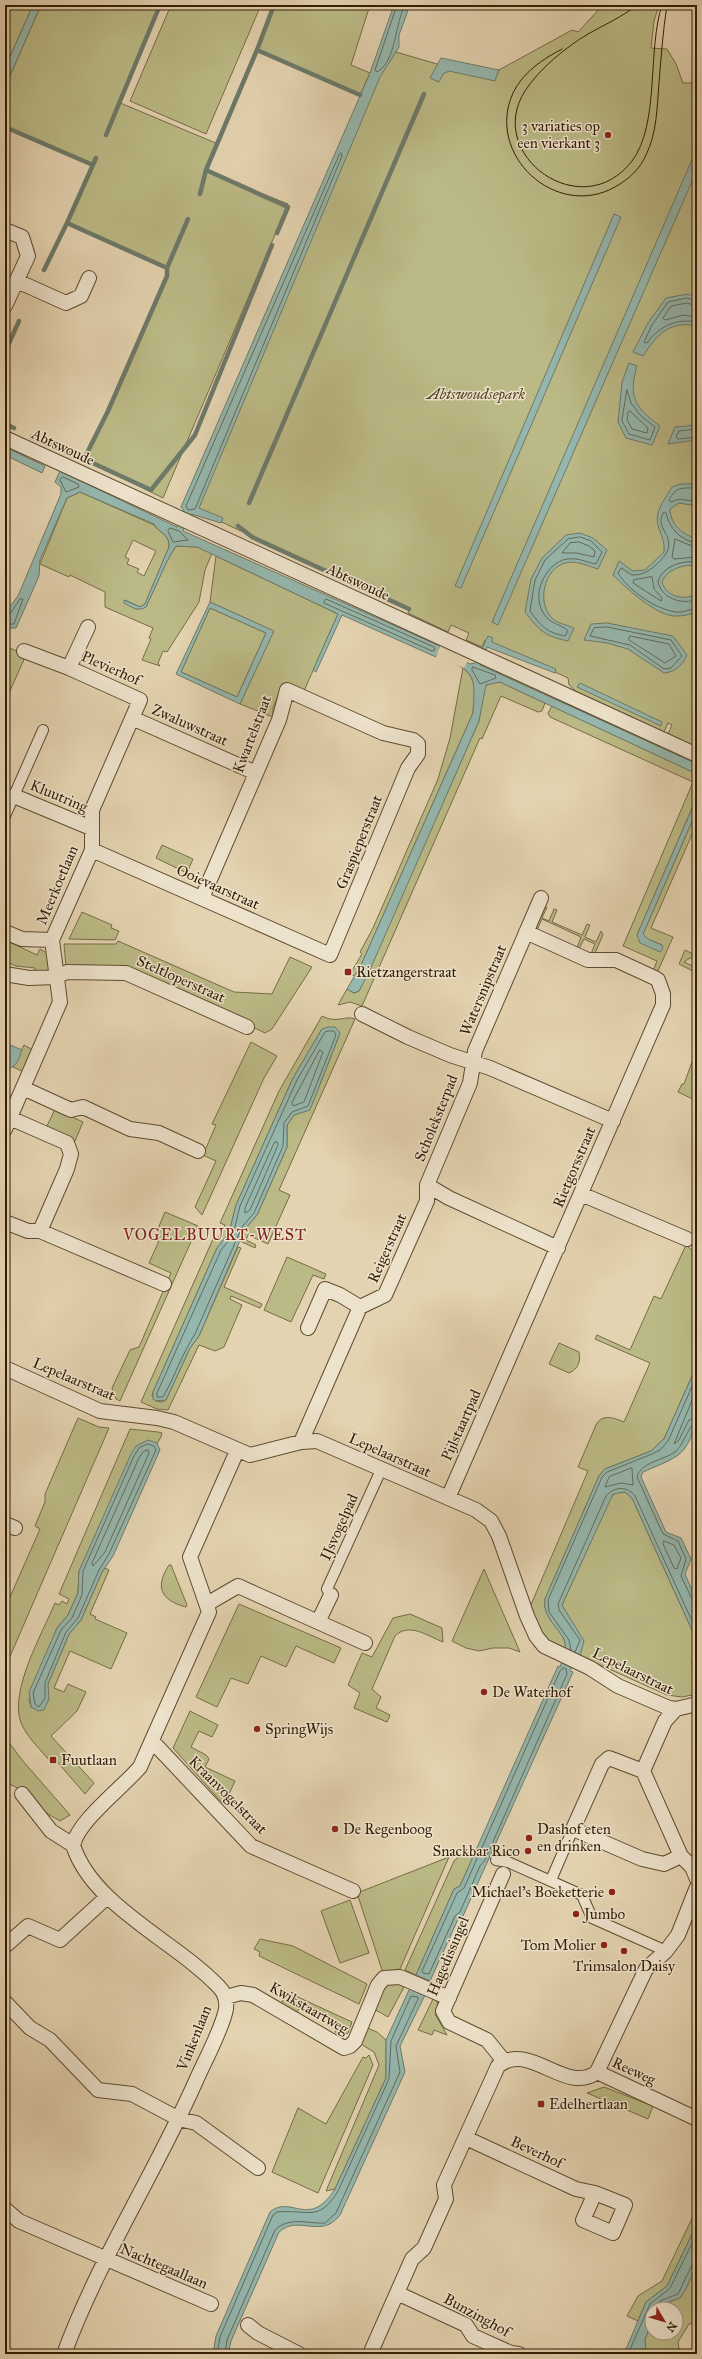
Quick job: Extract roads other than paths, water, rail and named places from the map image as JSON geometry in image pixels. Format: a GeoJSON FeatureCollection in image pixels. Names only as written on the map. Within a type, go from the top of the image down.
{"type":"FeatureCollection","features":[{"type":"Feature","properties":{"kind":"street"},"geometry":{"type":"LineString","coordinates":[[5,230],[22,237],[28,256],[5,306]]}},
{"type":"Feature","properties":{"kind":"street"},"geometry":{"type":"LineString","coordinates":[[17,281],[66,303],[81,296],[90,278]]}},
{"type":"Feature","properties":{"kind":"street","name":"Abtswoude"},"geometry":{"type":"LineString","coordinates":[[5,438],[697,755]]}},
{"type":"Feature","properties":{"kind":"street","name":"Plevierhof"},"geometry":{"type":"LineString","coordinates":[[69,668],[88,627]]}},
{"type":"Feature","properties":{"kind":"street","name":"Plevierhof"},"geometry":{"type":"LineString","coordinates":[[24,651],[69,668],[140,700]]}},
{"type":"Feature","properties":{"kind":"street","name":"Kwartelstraat"},"geometry":{"type":"LineString","coordinates":[[202,898],[279,720],[287,690],[383,733],[413,740],[418,744]]}},
{"type":"Feature","properties":{"kind":"street","name":"Meerkoetlaan"},"geometry":{"type":"LineString","coordinates":[[7,1123],[60,1002],[52,940],[92,850],[92,810],[140,700]]}},
{"type":"Feature","properties":{"kind":"street","name":"Zwaluwstraat"},"geometry":{"type":"LineString","coordinates":[[132,718],[256,772]]}},
{"type":"Feature","properties":{"kind":"street","name":"Kluutring"},"geometry":{"type":"LineString","coordinates":[[5,816],[43,730]]}},
{"type":"Feature","properties":{"kind":"street","name":"Graspieperstraat"},"geometry":{"type":"LineString","coordinates":[[330,955],[408,768],[418,754],[418,744]]}},
{"type":"Feature","properties":{"kind":"street","name":"Kluutring"},"geometry":{"type":"LineString","coordinates":[[14,796],[91,828]]}},
{"type":"Feature","properties":{"kind":"street","name":"Ooievaarstraat"},"geometry":{"type":"LineString","coordinates":[[92,850],[330,955]]}},
{"type":"Feature","properties":{"kind":"street","name":"Watersnipstraat"},"geometry":{"type":"LineString","coordinates":[[473,1062],[475,1051],[541,898]]}},
{"type":"Feature","properties":{"kind":"street"},"geometry":{"type":"LineString","coordinates":[[5,932],[22,940],[52,940]]}},
{"type":"Feature","properties":{"kind":"street","name":"Rietgorsstraat"},"geometry":{"type":"LineString","coordinates":[[505,1367],[663,1005],[663,994],[658,980],[616,960],[588,960],[526,932]]}},
{"type":"Feature","properties":{"kind":"street","name":"Steltloperstraat"},"geometry":{"type":"LineString","coordinates":[[5,974],[29,978],[56,977],[67,972],[133,974],[247,1027]]}},
{"type":"Feature","properties":{"kind":"street"},"geometry":{"type":"LineString","coordinates":[[362,1014],[408,1037],[473,1062],[613,1121]]}},
{"type":"Feature","properties":{"kind":"street","name":"Scholeksterpad"},"geometry":{"type":"LineString","coordinates":[[426,1185],[470,1083],[473,1062]]}},
{"type":"Feature","properties":{"kind":"street"},"geometry":{"type":"LineString","coordinates":[[23,1088],[71,1110],[83,1107],[130,1129],[159,1133],[198,1151]]}},
{"type":"Feature","properties":{"kind":"street"},"geometry":{"type":"LineString","coordinates":[[7,1123],[67,1143],[71,1154],[67,1169],[40,1231]]}},
{"type":"Feature","properties":{"kind":"street"},"geometry":{"type":"LineString","coordinates":[[426,1185],[449,1198],[558,1248]]}},
{"type":"Feature","properties":{"kind":"street","name":"Reigerstraat"},"geometry":{"type":"LineString","coordinates":[[360,1307],[385,1295],[427,1201],[426,1185]]}},
{"type":"Feature","properties":{"kind":"street"},"geometry":{"type":"LineString","coordinates":[[581,1194],[686,1239]]}},
{"type":"Feature","properties":{"kind":"street"},"geometry":{"type":"LineString","coordinates":[[5,1222],[28,1231],[40,1231],[100,1259],[164,1284]]}},
{"type":"Feature","properties":{"kind":"street"},"geometry":{"type":"LineString","coordinates":[[301,1442],[360,1307],[340,1294],[325,1289],[308,1328]]}},
{"type":"Feature","properties":{"kind":"street","name":"Pijlstaartpad"},"geometry":{"type":"LineString","coordinates":[[448,1498],[505,1367]]}},
{"type":"Feature","properties":{"kind":"street","name":"Lepelaarstraat"},"geometry":{"type":"LineString","coordinates":[[5,1368],[100,1411],[157,1418],[174,1422],[250,1456],[301,1442],[317,1441],[476,1510],[491,1521],[504,1550],[515,1584],[536,1636],[544,1646],[590,1668],[618,1686],[669,1708],[676,1709]]}},
{"type":"Feature","properties":{"kind":"street"},"geometry":{"type":"LineString","coordinates":[[22,1794],[51,1831],[73,1845],[78,1830],[140,1767],[209,1612],[190,1557],[237,1451]]}},
{"type":"Feature","properties":{"kind":"street","name":"IJsvogelpad"},"geometry":{"type":"LineString","coordinates":[[331,1595],[327,1589],[381,1470]]}},
{"type":"Feature","properties":{"kind":"street"},"geometry":{"type":"LineString","coordinates":[[207,1604],[238,1586],[365,1643]]}},
{"type":"Feature","properties":{"kind":"street"},"geometry":{"type":"LineString","coordinates":[[318,1622],[331,1595]]}},
{"type":"Feature","properties":{"kind":"street"},"geometry":{"type":"LineString","coordinates":[[643,1771],[665,1720],[676,1709],[697,1704]]}},
{"type":"Feature","properties":{"kind":"street","name":"Kraanvogelstraat"},"geometry":{"type":"LineString","coordinates":[[152,1741],[250,1846],[353,1891]]}},
{"type":"Feature","properties":{"kind":"street"},"geometry":{"type":"LineString","coordinates":[[551,1880],[602,1764],[609,1758],[643,1771],[681,1856],[692,1867],[697,1879]]}},
{"type":"Feature","properties":{"kind":"street"},"geometry":{"type":"LineString","coordinates":[[572,1834],[642,1859],[664,1864],[681,1856]]}},
{"type":"Feature","properties":{"kind":"street","name":"Vinkenlaan"},"geometry":{"type":"LineString","coordinates":[[64,2354],[105,2259],[179,2119],[226,2010],[226,1997],[220,1987],[196,1966],[107,1897],[77,1858],[73,1845]]}},
{"type":"Feature","properties":{"kind":"street"},"geometry":{"type":"LineString","coordinates":[[496,1860],[505,1868],[551,1880],[582,1895],[592,1918],[666,1951]]}},
{"type":"Feature","properties":{"kind":"street","name":"Hagedissingel"},"geometry":{"type":"LineString","coordinates":[[504,2061],[487,2040],[449,2022],[443,2011],[443,1995],[505,1868]]}},
{"type":"Feature","properties":{"kind":"street"},"geometry":{"type":"LineString","coordinates":[[597,2072],[646,1969],[666,1951],[678,1935],[697,1887]]}},
{"type":"Feature","properties":{"kind":"street"},"geometry":{"type":"LineString","coordinates":[[5,1946],[28,1926],[60,1940],[107,1897]]}},
{"type":"Feature","properties":{"kind":"street","name":"Kwikstaartweg"},"geometry":{"type":"LineString","coordinates":[[226,1997],[241,1993],[253,1995],[344,2048],[350,2046],[355,2041],[378,1985],[384,1978],[392,1976],[405,1979],[443,1995]]}},
{"type":"Feature","properties":{"kind":"street"},"geometry":{"type":"LineString","coordinates":[[5,2002],[30,2028],[50,2040],[98,2090],[132,2094],[179,2119],[196,2123],[258,2168]]}},
{"type":"Feature","properties":{"kind":"street","name":"Reeweg"},"geometry":{"type":"LineString","coordinates":[[504,2061],[523,2059],[573,2078],[590,2078],[597,2072],[697,2119]]}},
{"type":"Feature","properties":{"kind":"street"},"geometry":{"type":"LineString","coordinates":[[370,2354],[412,2259],[424,2248],[446,2198],[444,2185],[494,2074],[498,2066],[504,2061]]}},
{"type":"Feature","properties":{"kind":"street","name":"Beverhof"},"geometry":{"type":"LineString","coordinates":[[466,2138],[576,2188],[595,2193]]}},
{"type":"Feature","properties":{"kind":"street","name":"Nachtegaallaan"},"geometry":{"type":"LineString","coordinates":[[5,2209],[19,2220],[105,2259],[211,2304]]}},
{"type":"Feature","properties":{"kind":"street","name":"Bunzinghof"},"geometry":{"type":"LineString","coordinates":[[397,2293],[466,2324],[473,2336],[510,2353],[519,2354]]}},
{"type":"Feature","properties":{"kind":"street"},"geometry":{"type":"LineString","coordinates":[[248,2325],[258,2334],[299,2354]]}},
{"type":"Feature","properties":{"kind":"water"},"geometry":{"type":"Polygon","coordinates":[[[33,5],[41,5],[5,87],[5,68],[33,5]]]}},
{"type":"Feature","properties":{"kind":"water"},"geometry":{"type":"Polygon","coordinates":[[[394,5],[410,5],[399,35],[399,47],[380,77],[199,508],[223,518],[221,523],[191,514],[183,531],[440,646],[439,649],[470,664],[475,663],[488,636],[493,638],[492,642],[556,669],[555,673],[487,647],[480,665],[697,764],[697,774],[500,682],[486,685],[479,721],[369,972],[359,991],[354,993],[347,989],[361,965],[473,713],[474,689],[473,681],[470,675],[459,665],[437,655],[436,657],[342,615],[316,672],[313,670],[338,614],[197,547],[176,546],[167,561],[146,607],[138,609],[132,607],[124,603],[124,600],[140,607],[145,604],[169,547],[168,539],[154,524],[80,492],[67,498],[40,560],[39,576],[16,628],[5,628],[5,613],[18,596],[61,494],[61,487],[55,482],[60,471],[177,527],[184,511],[181,507],[370,73],[394,5]]]}},
{"type":"Feature","properties":{"kind":"water"},"geometry":{"type":"Polygon","coordinates":[[[441,58],[499,70],[495,81],[449,71],[443,74],[439,82],[430,78],[441,58]]]}},
{"type":"Feature","properties":{"kind":"water"},"geometry":{"type":"Polygon","coordinates":[[[697,148],[697,170],[498,625],[492,622],[697,148]]]}},
{"type":"Feature","properties":{"kind":"water"},"geometry":{"type":"Polygon","coordinates":[[[614,214],[621,217],[461,588],[455,586],[614,214]]]}},
{"type":"Feature","properties":{"kind":"water"},"geometry":{"type":"Polygon","coordinates":[[[688,294],[697,298],[697,326],[679,325],[671,327],[653,342],[643,356],[633,352],[648,323],[666,298],[688,294]]]}},
{"type":"Feature","properties":{"kind":"water"},"geometry":{"type":"Polygon","coordinates":[[[629,363],[637,366],[633,386],[636,401],[639,407],[660,426],[652,445],[626,438],[618,422],[622,382],[629,363]]]}},
{"type":"Feature","properties":{"kind":"water"},"geometry":{"type":"Polygon","coordinates":[[[697,425],[697,440],[668,444],[675,427],[697,425]]]}},
{"type":"Feature","properties":{"kind":"water"},"geometry":{"type":"Polygon","coordinates":[[[5,447],[45,466],[42,473],[5,455],[5,447]]]}},
{"type":"Feature","properties":{"kind":"water"},"geometry":{"type":"Polygon","coordinates":[[[680,484],[697,484],[697,506],[679,503],[670,509],[675,525],[687,535],[697,540],[697,567],[682,566],[677,568],[668,574],[662,582],[667,591],[676,596],[687,597],[697,594],[697,612],[678,616],[661,612],[652,607],[634,594],[613,575],[619,561],[633,571],[645,570],[664,552],[657,520],[659,510],[672,487],[680,484]]]}},
{"type":"Feature","properties":{"kind":"water"},"geometry":{"type":"Polygon","coordinates":[[[580,533],[593,538],[607,550],[598,569],[573,562],[558,566],[548,579],[544,595],[544,603],[551,617],[574,628],[568,641],[553,637],[543,632],[525,612],[531,579],[542,558],[566,535],[580,533]]]}},
{"type":"Feature","properties":{"kind":"water"},"geometry":{"type":"Polygon","coordinates":[[[210,602],[274,631],[240,704],[176,674],[210,602]],[[210,608],[181,672],[237,697],[266,633],[210,608]]]}},
{"type":"Feature","properties":{"kind":"water"},"geometry":{"type":"Polygon","coordinates":[[[607,623],[673,636],[687,655],[678,667],[672,671],[664,673],[628,649],[607,643],[584,640],[591,624],[607,623]]]}},
{"type":"Feature","properties":{"kind":"water"},"geometry":{"type":"Polygon","coordinates":[[[580,683],[662,722],[661,726],[577,687],[580,683]]]}},
{"type":"Feature","properties":{"kind":"water"},"geometry":{"type":"Polygon","coordinates":[[[697,797],[697,810],[643,934],[648,939],[662,945],[663,949],[660,952],[640,943],[637,935],[697,797]]]}},
{"type":"Feature","properties":{"kind":"water"},"geometry":{"type":"Polygon","coordinates":[[[335,1027],[340,1033],[310,1110],[294,1115],[287,1125],[287,1147],[257,1215],[245,1229],[199,1336],[190,1348],[166,1400],[156,1401],[153,1399],[153,1392],[217,1248],[229,1233],[236,1205],[293,1078],[322,1029],[335,1027]]]}},
{"type":"Feature","properties":{"kind":"water"},"geometry":{"type":"Polygon","coordinates":[[[8,1044],[22,1050],[14,1065],[9,1069],[5,1069],[5,1045],[8,1044]]]}},
{"type":"Feature","properties":{"kind":"water"},"geometry":{"type":"Polygon","coordinates":[[[697,1365],[697,1402],[691,1438],[685,1448],[677,1456],[643,1472],[641,1477],[666,1532],[681,1538],[691,1559],[685,1574],[697,1602],[697,1641],[632,1498],[625,1492],[613,1494],[562,1605],[584,1641],[580,1656],[577,1655],[570,1671],[573,1672],[463,1916],[459,1917],[430,1981],[416,1975],[454,1889],[460,1886],[558,1666],[560,1667],[567,1650],[565,1649],[563,1638],[547,1614],[545,1599],[599,1476],[605,1469],[651,1451],[664,1439],[697,1365]]]}},
{"type":"Feature","properties":{"kind":"water"},"geometry":{"type":"Polygon","coordinates":[[[148,1440],[157,1443],[160,1450],[113,1556],[102,1572],[81,1620],[69,1634],[48,1684],[49,1699],[44,1710],[38,1711],[31,1707],[29,1692],[57,1628],[68,1615],[78,1593],[79,1571],[131,1454],[136,1446],[148,1440]]]}},
{"type":"Feature","properties":{"kind":"water"},"geometry":{"type":"Polygon","coordinates":[[[697,1650],[697,1689],[692,1663],[697,1650]]]}},
{"type":"Feature","properties":{"kind":"water"},"geometry":{"type":"Polygon","coordinates":[[[410,1988],[425,1995],[400,2046],[405,2072],[340,2215],[333,2222],[325,2226],[318,2227],[294,2225],[279,2232],[231,2341],[228,2354],[213,2354],[216,2336],[270,2212],[278,2208],[285,2207],[309,2210],[326,2201],[335,2189],[386,2078],[386,2040],[410,1988]]]}},
{"type":"Feature","properties":{"kind":"water"},"geometry":{"type":"Polygon","coordinates":[[[697,2224],[697,2263],[686,2289],[680,2298],[672,2301],[647,2301],[667,2286],[697,2224]]]}},
{"type":"Feature","properties":{"kind":"water"},"geometry":{"type":"Polygon","coordinates":[[[644,2307],[644,2341],[646,2354],[624,2354],[644,2307]]]}},
{"type":"Feature","properties":{"kind":"waterway"},"geometry":{"type":"LineString","coordinates":[[106,135],[160,5]]}},
{"type":"Feature","properties":{"kind":"waterway"},"geometry":{"type":"LineString","coordinates":[[257,50],[274,5]]}},
{"type":"Feature","properties":{"kind":"waterway"},"geometry":{"type":"LineString","coordinates":[[200,194],[206,170],[257,50],[360,95]]}},
{"type":"Feature","properties":{"kind":"waterway"},"geometry":{"type":"LineString","coordinates":[[249,503],[424,94]]}},
{"type":"Feature","properties":{"kind":"waterway"},"geometry":{"type":"LineString","coordinates":[[5,127],[93,165]]}},
{"type":"Feature","properties":{"kind":"waterway"},"geometry":{"type":"LineString","coordinates":[[96,158],[67,223],[167,268]]}},
{"type":"Feature","properties":{"kind":"waterway"},"geometry":{"type":"LineString","coordinates":[[206,170],[288,207],[277,233]]}},
{"type":"Feature","properties":{"kind":"waterway"},"geometry":{"type":"LineString","coordinates":[[188,219],[167,268],[167,276],[108,411],[84,459],[151,490],[195,435],[272,245]]}},
{"type":"Feature","properties":{"kind":"waterway"},"geometry":{"type":"LineString","coordinates":[[44,270],[67,223]]}},
{"type":"Feature","properties":{"kind":"waterway"},"geometry":{"type":"LineString","coordinates":[[5,352],[19,321]]}},
{"type":"Feature","properties":{"kind":"waterway"},"geometry":{"type":"LineString","coordinates":[[5,424],[14,428]]}},
{"type":"Feature","properties":{"kind":"waterway"},"geometry":{"type":"LineString","coordinates":[[31,437],[84,459]]}},
{"type":"Feature","properties":{"kind":"waterway"},"geometry":{"type":"LineString","coordinates":[[238,526],[252,537],[409,609]]}},
{"type":"Feature","properties":{"kind":"tram line"},"geometry":{"type":"LineString","coordinates":[[637,5],[580,39],[562,52],[545,67],[525,91],[516,115],[517,138],[528,158],[544,174],[565,184],[588,186],[611,179],[632,161],[641,146],[650,107],[655,43],[662,5]]}},
{"type":"Feature","properties":{"kind":"tram line"},"geometry":{"type":"LineString","coordinates":[[562,49],[534,67],[517,85],[513,93],[507,116],[509,138],[517,159],[531,176],[549,188],[570,195],[593,195],[615,187],[625,181],[641,165],[650,147],[656,120],[662,44],[667,5]]}},
{"type":"Feature","properties":{"kind":"place","name":"3 variaties op een vierkant 3"},"geometry":{"type":"Point","coordinates":[608,135]}},
{"type":"Feature","properties":{"kind":"place","name":"Rietzangerstraat"},"geometry":{"type":"Point","coordinates":[348,972]}},
{"type":"Feature","properties":{"kind":"place","name":"De Waterhof"},"geometry":{"type":"Point","coordinates":[484,1692]}},
{"type":"Feature","properties":{"kind":"place","name":"SpringWijs"},"geometry":{"type":"Point","coordinates":[257,1729]}},
{"type":"Feature","properties":{"kind":"place","name":"Fuutlaan"},"geometry":{"type":"Point","coordinates":[53,1760]}},
{"type":"Feature","properties":{"kind":"place","name":"De Regenboog"},"geometry":{"type":"Point","coordinates":[335,1829]}},
{"type":"Feature","properties":{"kind":"place","name":"Dashof eten en drinken"},"geometry":{"type":"Point","coordinates":[529,1838]}},
{"type":"Feature","properties":{"kind":"place","name":"Snackbar Rico"},"geometry":{"type":"Point","coordinates":[528,1851]}},
{"type":"Feature","properties":{"kind":"place","name":"Michael's Boeketterie"},"geometry":{"type":"Point","coordinates":[612,1892]}},
{"type":"Feature","properties":{"kind":"place","name":"Jumbo"},"geometry":{"type":"Point","coordinates":[576,1914]}},
{"type":"Feature","properties":{"kind":"place","name":"Tom Molier"},"geometry":{"type":"Point","coordinates":[604,1945]}},
{"type":"Feature","properties":{"kind":"place","name":"Trimsalon Daisy"},"geometry":{"type":"Point","coordinates":[624,1951]}},
{"type":"Feature","properties":{"kind":"place","name":"Edelhertlaan"},"geometry":{"type":"Point","coordinates":[541,2104]}},
{"type":"Feature","properties":{"kind":"district","name":"VOGELBUURT-WEST"},"geometry":{"type":"Point","coordinates":[215,1234]}},
{"type":"Feature","properties":{"kind":"park label","name":"Abtswoudsepark"},"geometry":{"type":"Point","coordinates":[476,394]}}]}
